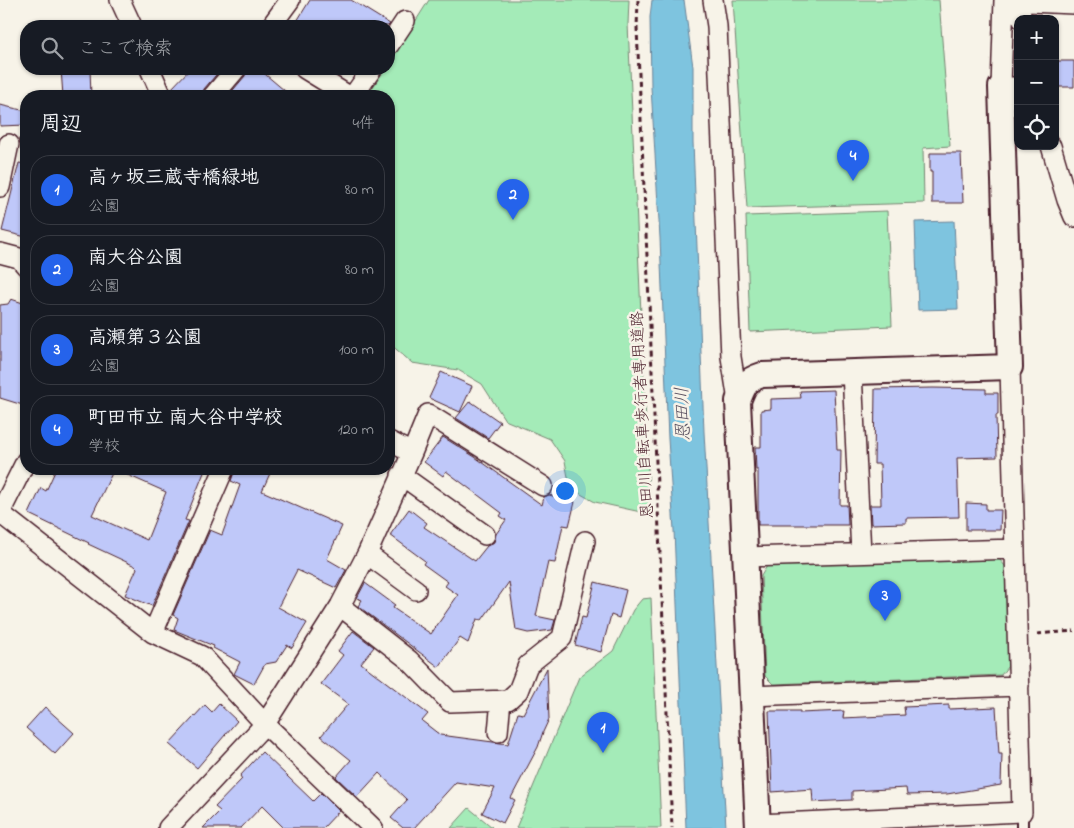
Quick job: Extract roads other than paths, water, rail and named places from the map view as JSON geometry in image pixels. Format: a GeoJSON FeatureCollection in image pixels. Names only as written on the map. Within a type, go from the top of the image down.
{"type":"FeatureCollection","features":[{"type":"Feature","properties":{"kind":"street"},"geometry":{"type":"LineString","coordinates":[[120,0],[129,20]]}},
{"type":"Feature","properties":{"kind":"street"},"geometry":{"type":"LineString","coordinates":[[275,20],[290,0]]}},
{"type":"Feature","properties":{"kind":"street"},"geometry":{"type":"LineString","coordinates":[[713,0],[717,26],[731,357],[738,401],[758,826],[1022,820],[1010,367],[1009,87],[1013,4],[1074,4]]}},
{"type":"Feature","properties":{"kind":"street"},"geometry":{"type":"LineString","coordinates":[[395,36],[405,21]]}},
{"type":"Feature","properties":{"kind":"street"},"geometry":{"type":"LineString","coordinates":[[153,75],[159,90]]}},
{"type":"Feature","properties":{"kind":"street"},"geometry":{"type":"LineString","coordinates":[[218,90],[231,75]]}},
{"type":"Feature","properties":{"kind":"street"},"geometry":{"type":"LineString","coordinates":[[314,75],[341,90]]}},
{"type":"Feature","properties":{"kind":"street"},"geometry":{"type":"LineString","coordinates":[[356,90],[367,75]]}},
{"type":"Feature","properties":{"kind":"street"},"geometry":{"type":"LineString","coordinates":[[0,187],[9,144]]}},
{"type":"Feature","properties":{"kind":"street"},"geometry":{"type":"LineString","coordinates":[[1052,150],[1072,206]]}},
{"type":"Feature","properties":{"kind":"street"},"geometry":{"type":"LineString","coordinates":[[0,253],[20,259]]}},
{"type":"Feature","properties":{"kind":"street"},"geometry":{"type":"LineString","coordinates":[[738,401],[743,388],[750,378],[762,375],[1010,367]]}},
{"type":"Feature","properties":{"kind":"street"},"geometry":{"type":"LineString","coordinates":[[852,372],[861,553]]}},
{"type":"Feature","properties":{"kind":"street"},"geometry":{"type":"LineString","coordinates":[[168,828],[265,724],[340,606],[367,554],[428,414],[544,486]]}},
{"type":"Feature","properties":{"kind":"street"},"geometry":{"type":"LineString","coordinates":[[395,444],[412,453]]}},
{"type":"Feature","properties":{"kind":"street"},"geometry":{"type":"LineString","coordinates":[[20,473],[0,513],[153,633],[202,656],[359,824]]}},
{"type":"Feature","properties":{"kind":"street"},"geometry":{"type":"LineString","coordinates":[[153,633],[221,475]]}},
{"type":"Feature","properties":{"kind":"street"},"geometry":{"type":"LineString","coordinates":[[401,475],[485,535]]}},
{"type":"Feature","properties":{"kind":"street"},"geometry":{"type":"LineString","coordinates":[[340,606],[409,660],[450,702],[508,700],[518,691],[528,665],[562,638],[585,541]]}},
{"type":"Feature","properties":{"kind":"street"},"geometry":{"type":"LineString","coordinates":[[744,557],[1015,549]]}},
{"type":"Feature","properties":{"kind":"street"},"geometry":{"type":"LineString","coordinates":[[367,554],[416,590]]}},
{"type":"Feature","properties":{"kind":"street"},"geometry":{"type":"LineString","coordinates":[[752,696],[1019,686]]}},
{"type":"Feature","properties":{"kind":"street"},"geometry":{"type":"LineString","coordinates":[[498,732],[501,700]]}},
{"type":"Feature","properties":{"kind":"water","name":"恩田川"},"geometry":{"type":"Polygon","coordinates":[[[652,0],[684,0],[693,67],[693,142],[704,432],[726,828],[686,828],[674,530],[651,87],[650,17],[652,0]]]}},
{"type":"Feature","properties":{"kind":"water"},"geometry":{"type":"Polygon","coordinates":[[[954,221],[958,309],[918,310],[915,222],[954,221]]]}},
{"type":"Feature","properties":{"kind":"place","name":"町田市立 南大谷中学校"},"geometry":{"type":"Point","coordinates":[853,181]}},
{"type":"Feature","properties":{"kind":"place","name":"南大谷公園"},"geometry":{"type":"Point","coordinates":[513,220]}},
{"type":"Feature","properties":{"kind":"place","name":"高瀬第３公園"},"geometry":{"type":"Point","coordinates":[885,621]}},
{"type":"Feature","properties":{"kind":"place","name":"高ヶ坂三蔵寺橋緑地"},"geometry":{"type":"Point","coordinates":[603,753]}}]}
